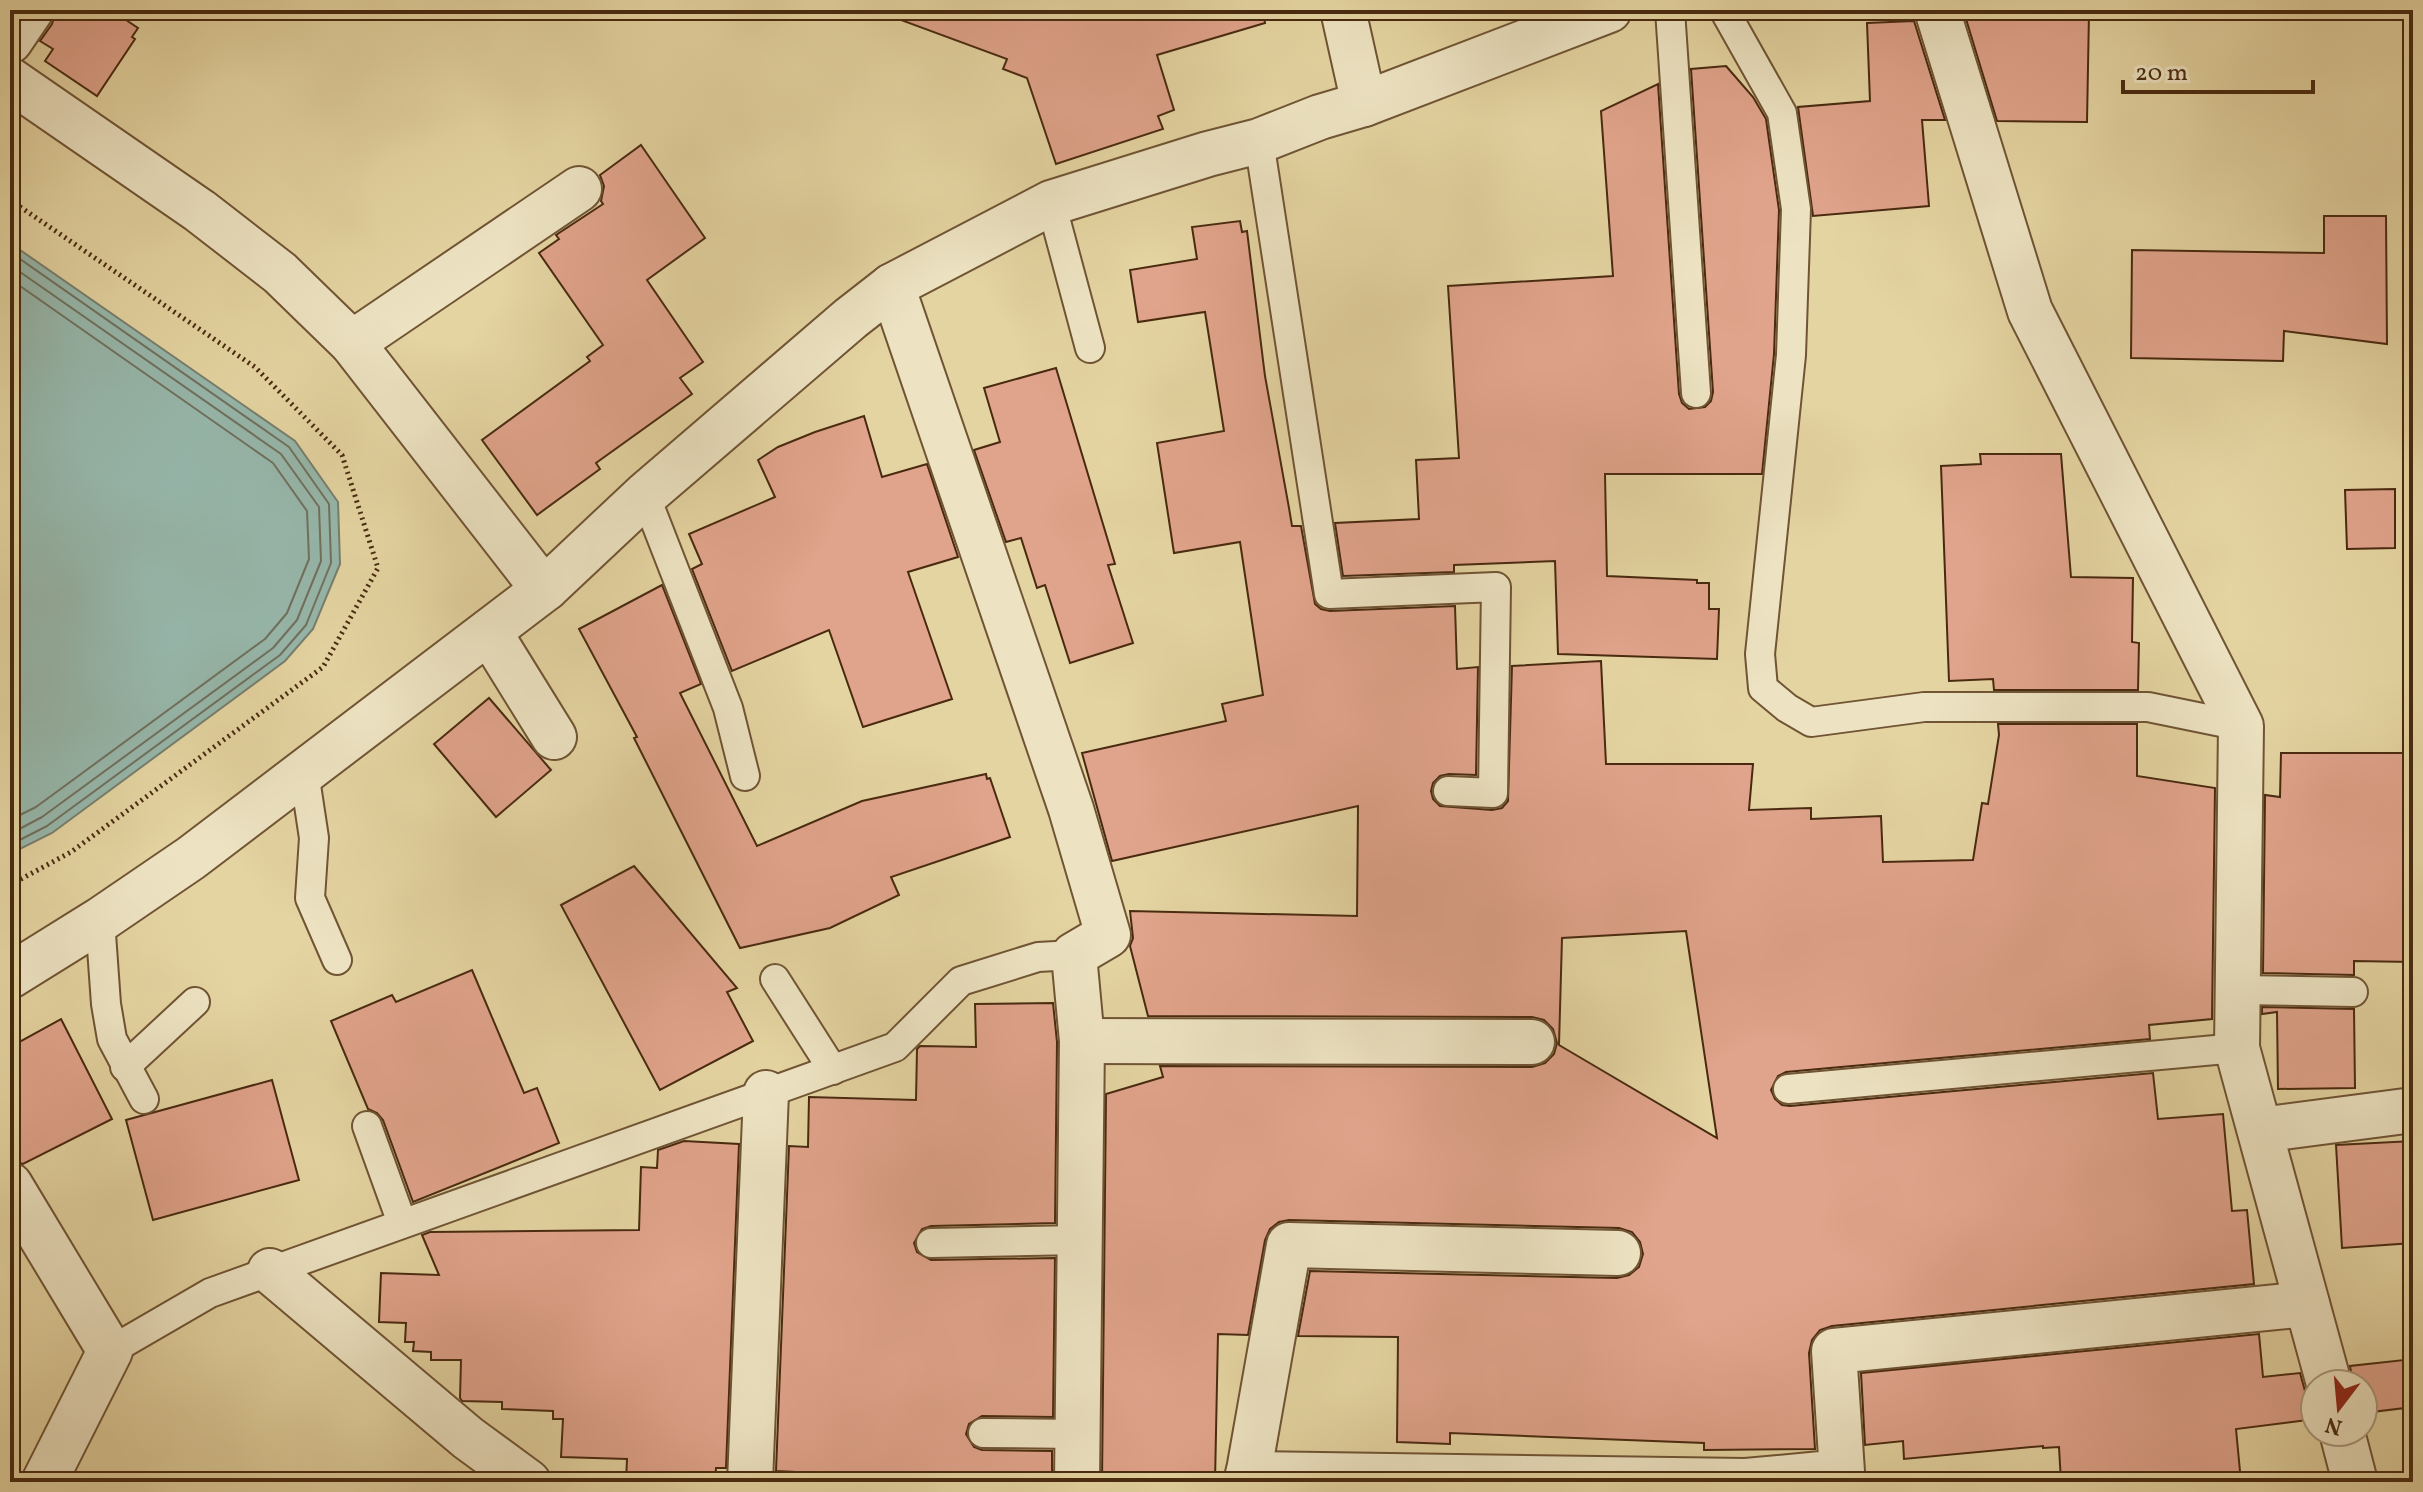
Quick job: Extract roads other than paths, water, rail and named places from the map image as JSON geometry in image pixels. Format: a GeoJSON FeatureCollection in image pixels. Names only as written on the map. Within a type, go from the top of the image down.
{"type":"FeatureCollection","features":[{"type":"Feature","properties":{"kind":"street"},"geometry":{"type":"LineString","coordinates":[[10,41],[31,10]]}},
{"type":"Feature","properties":{"kind":"street"},"geometry":{"type":"LineString","coordinates":[[1343,10],[1364,104]]}},
{"type":"Feature","properties":{"kind":"street"},"geometry":{"type":"LineString","coordinates":[[10,976],[191,858],[546,588],[645,495],[892,286],[1051,203],[1259,141],[1609,10]]}},
{"type":"Feature","properties":{"kind":"street"},"geometry":{"type":"LineString","coordinates":[[1937,10],[2030,311],[2241,726],[2237,1048],[2325,1368]]}},
{"type":"Feature","properties":{"kind":"street"},"geometry":{"type":"LineString","coordinates":[[10,80],[200,211],[280,273],[352,343],[534,577],[546,588]]}},
{"type":"Feature","properties":{"kind":"street"},"geometry":{"type":"LineString","coordinates":[[352,343],[579,189]]}},
{"type":"Feature","properties":{"kind":"street"},"geometry":{"type":"LineString","coordinates":[[892,286],[1071,809],[1108,935],[1074,955],[1082,1041],[1077,1482]]}},
{"type":"Feature","properties":{"kind":"street"},"geometry":{"type":"LineString","coordinates":[[489,632],[554,737]]}},
{"type":"Feature","properties":{"kind":"street"},"geometry":{"type":"LineString","coordinates":[[1082,1041],[1532,1042]]}},
{"type":"Feature","properties":{"kind":"street"},"geometry":{"type":"LineString","coordinates":[[750,1482],[766,1093]]}},
{"type":"Feature","properties":{"kind":"street"},"geometry":{"type":"LineString","coordinates":[[2260,1130],[2413,1110]]}},
{"type":"Feature","properties":{"kind":"street"},"geometry":{"type":"LineString","coordinates":[[10,1185],[110,1351],[44,1482]]}},
{"type":"Feature","properties":{"kind":"street"},"geometry":{"type":"LineString","coordinates":[[1618,1253],[1289,1245],[1247,1478],[1746,1481],[1842,1472],[1834,1351],[2307,1304]]}},
{"type":"Feature","properties":{"kind":"street"},"geometry":{"type":"LineString","coordinates":[[270,1271],[468,1438],[528,1482]]}},
{"type":"Feature","properties":{"kind":"street"},"geometry":{"type":"LineString","coordinates":[[2346,1448],[2355,1482]]}},
{"type":"Feature","properties":{"kind":"lane"},"geometry":{"type":"LineString","coordinates":[[1670,10],[1696,393]]}},
{"type":"Feature","properties":{"kind":"lane"},"geometry":{"type":"LineString","coordinates":[[1724,10],[1782,113],[1796,209],[1791,355],[1760,654],[1763,688],[1787,708],[1811,722],[1924,707],[2148,707],[2241,726]]}},
{"type":"Feature","properties":{"kind":"lane"},"geometry":{"type":"LineString","coordinates":[[1259,141],[1329,594],[1496,587],[1493,793],[1448,791]]}},
{"type":"Feature","properties":{"kind":"lane"},"geometry":{"type":"LineString","coordinates":[[1051,203],[1090,348]]}},
{"type":"Feature","properties":{"kind":"lane"},"geometry":{"type":"LineString","coordinates":[[645,495],[728,708],[745,776]]}},
{"type":"Feature","properties":{"kind":"lane"},"geometry":{"type":"LineString","coordinates":[[304,772],[314,838],[310,898],[337,960]]}},
{"type":"Feature","properties":{"kind":"lane"},"geometry":{"type":"LineString","coordinates":[[100,920],[106,1004],[112,1039],[144,1099]]}},
{"type":"Feature","properties":{"kind":"lane"},"geometry":{"type":"LineString","coordinates":[[110,1351],[210,1293],[895,1047],[961,981],[1038,957],[1074,955]]}},
{"type":"Feature","properties":{"kind":"lane"},"geometry":{"type":"LineString","coordinates":[[775,979],[833,1070]]}},
{"type":"Feature","properties":{"kind":"lane"},"geometry":{"type":"LineString","coordinates":[[2238,990],[2353,992]]}},
{"type":"Feature","properties":{"kind":"lane"},"geometry":{"type":"LineString","coordinates":[[125,1067],[195,1002]]}},
{"type":"Feature","properties":{"kind":"lane"},"geometry":{"type":"LineString","coordinates":[[1788,1089],[2237,1048]]}},
{"type":"Feature","properties":{"kind":"lane"},"geometry":{"type":"LineString","coordinates":[[367,1126],[402,1223]]}},
{"type":"Feature","properties":{"kind":"lane"},"geometry":{"type":"LineString","coordinates":[[931,1243],[1079,1240]]}},
{"type":"Feature","properties":{"kind":"lane"},"geometry":{"type":"LineString","coordinates":[[983,1433],[1077,1434]]}},
{"type":"Feature","properties":{"kind":"water"},"geometry":{"type":"Polygon","coordinates":[[[10,243],[295,441],[338,502],[340,564],[313,629],[285,661],[52,833],[10,854],[10,243]]]}}]}
